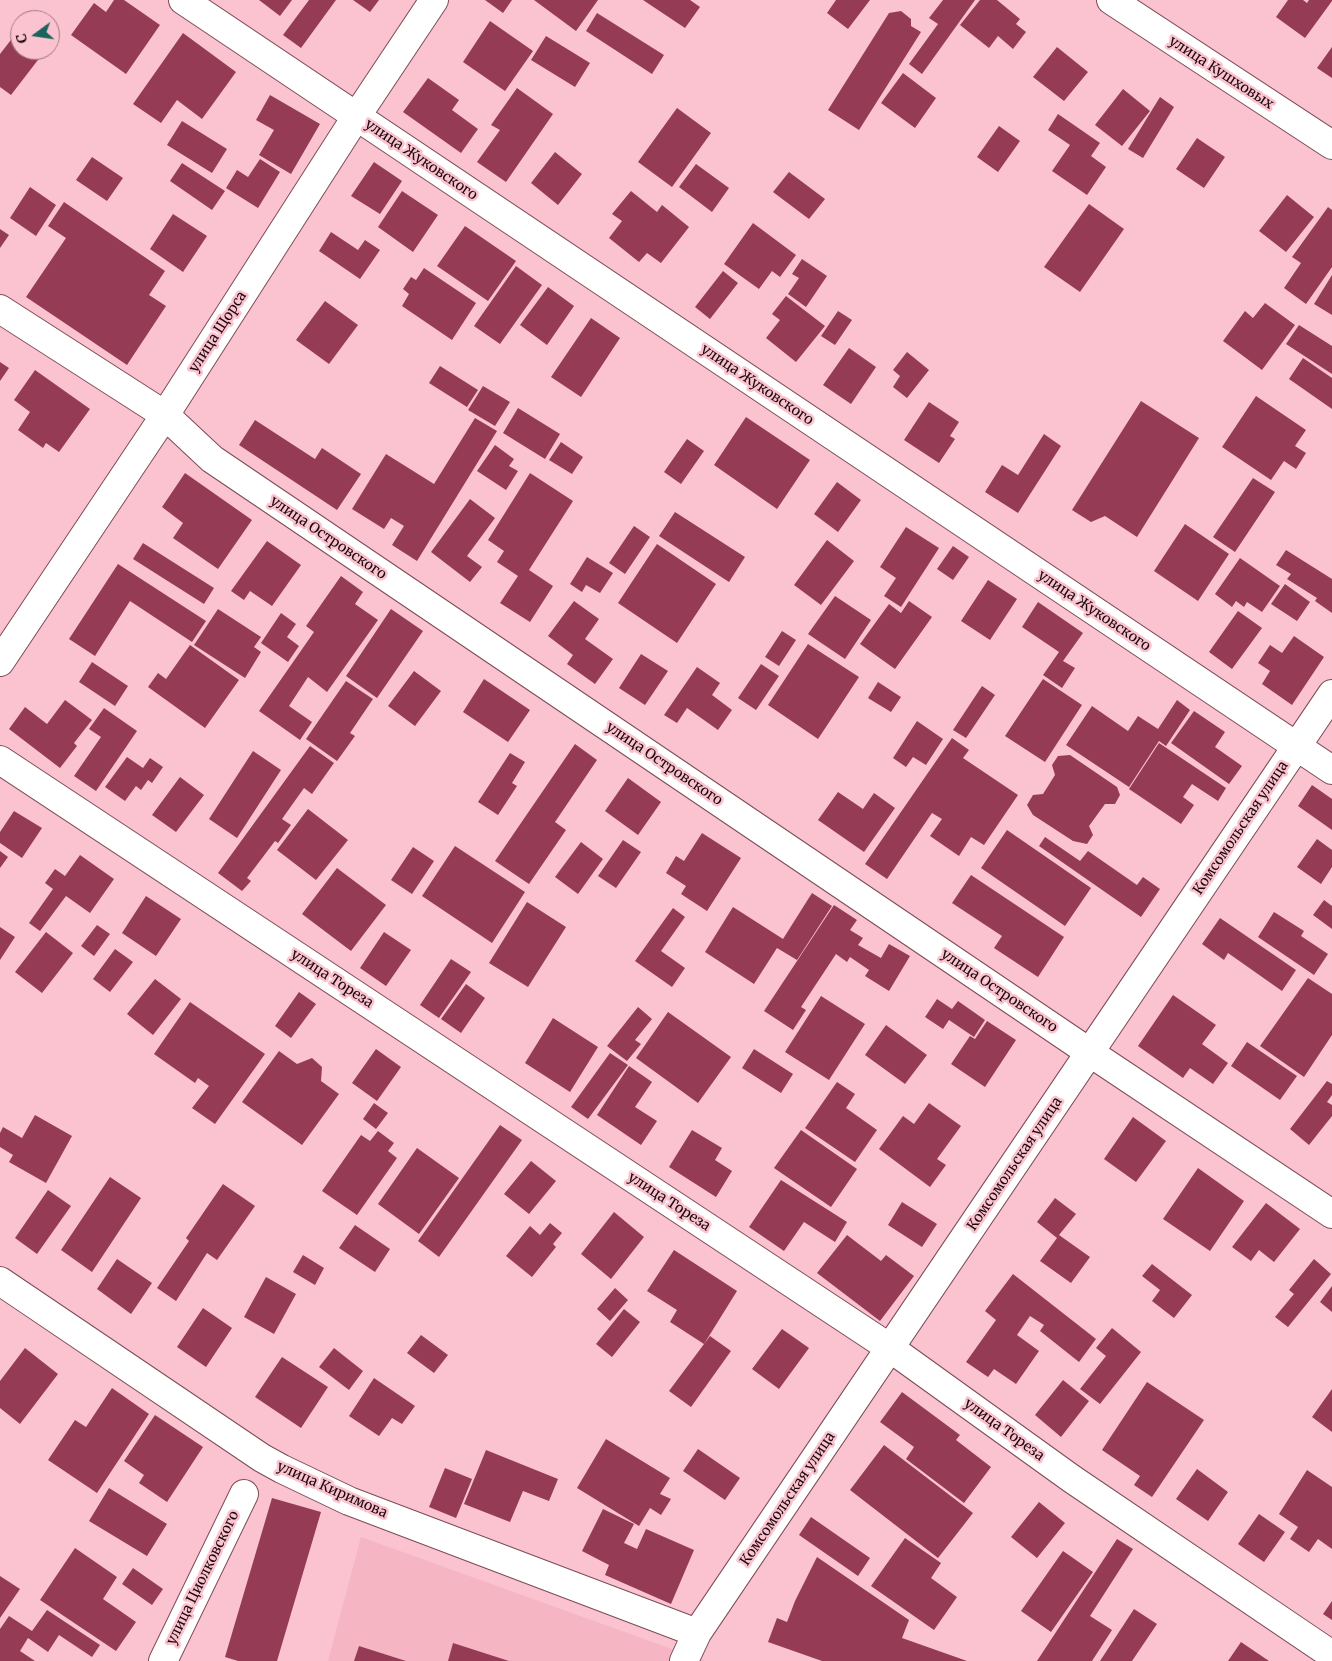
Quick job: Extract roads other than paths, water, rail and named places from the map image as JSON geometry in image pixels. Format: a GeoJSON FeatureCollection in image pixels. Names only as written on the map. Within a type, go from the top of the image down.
{"type":"FeatureCollection","features":[{"type":"Feature","properties":{"kind":"street","name":"улица Жуковского"},"geometry":{"type":"LineString","coordinates":[[183,0],[1332,770]]}},
{"type":"Feature","properties":{"kind":"street","name":"улица Щорса"},"geometry":{"type":"LineString","coordinates":[[0,662],[165,415],[356,117],[434,0]]}},
{"type":"Feature","properties":{"kind":"street","name":"улица Кушховых"},"geometry":{"type":"LineString","coordinates":[[1111,0],[1332,145]]}},
{"type":"Feature","properties":{"kind":"street","name":"улица Островского"},"geometry":{"type":"LineString","coordinates":[[0,309],[165,415],[212,459],[1332,1214]]}},
{"type":"Feature","properties":{"kind":"street","name":"Комсомольская улица"},"geometry":{"type":"LineString","coordinates":[[684,1661],[698,1633],[1332,694]]}},
{"type":"Feature","properties":{"kind":"street","name":"улица Тореза"},"geometry":{"type":"LineString","coordinates":[[0,760],[890,1348],[1072,1478],[1332,1655]]}},
{"type":"Feature","properties":{"kind":"street","name":"улица Киримова"},"geometry":{"type":"LineString","coordinates":[[0,1280],[262,1458],[290,1473],[349,1501],[698,1633]]}},
{"type":"Feature","properties":{"kind":"street","name":"улица Циолковского"},"geometry":{"type":"LineString","coordinates":[[162,1661],[244,1494]]}}]}
